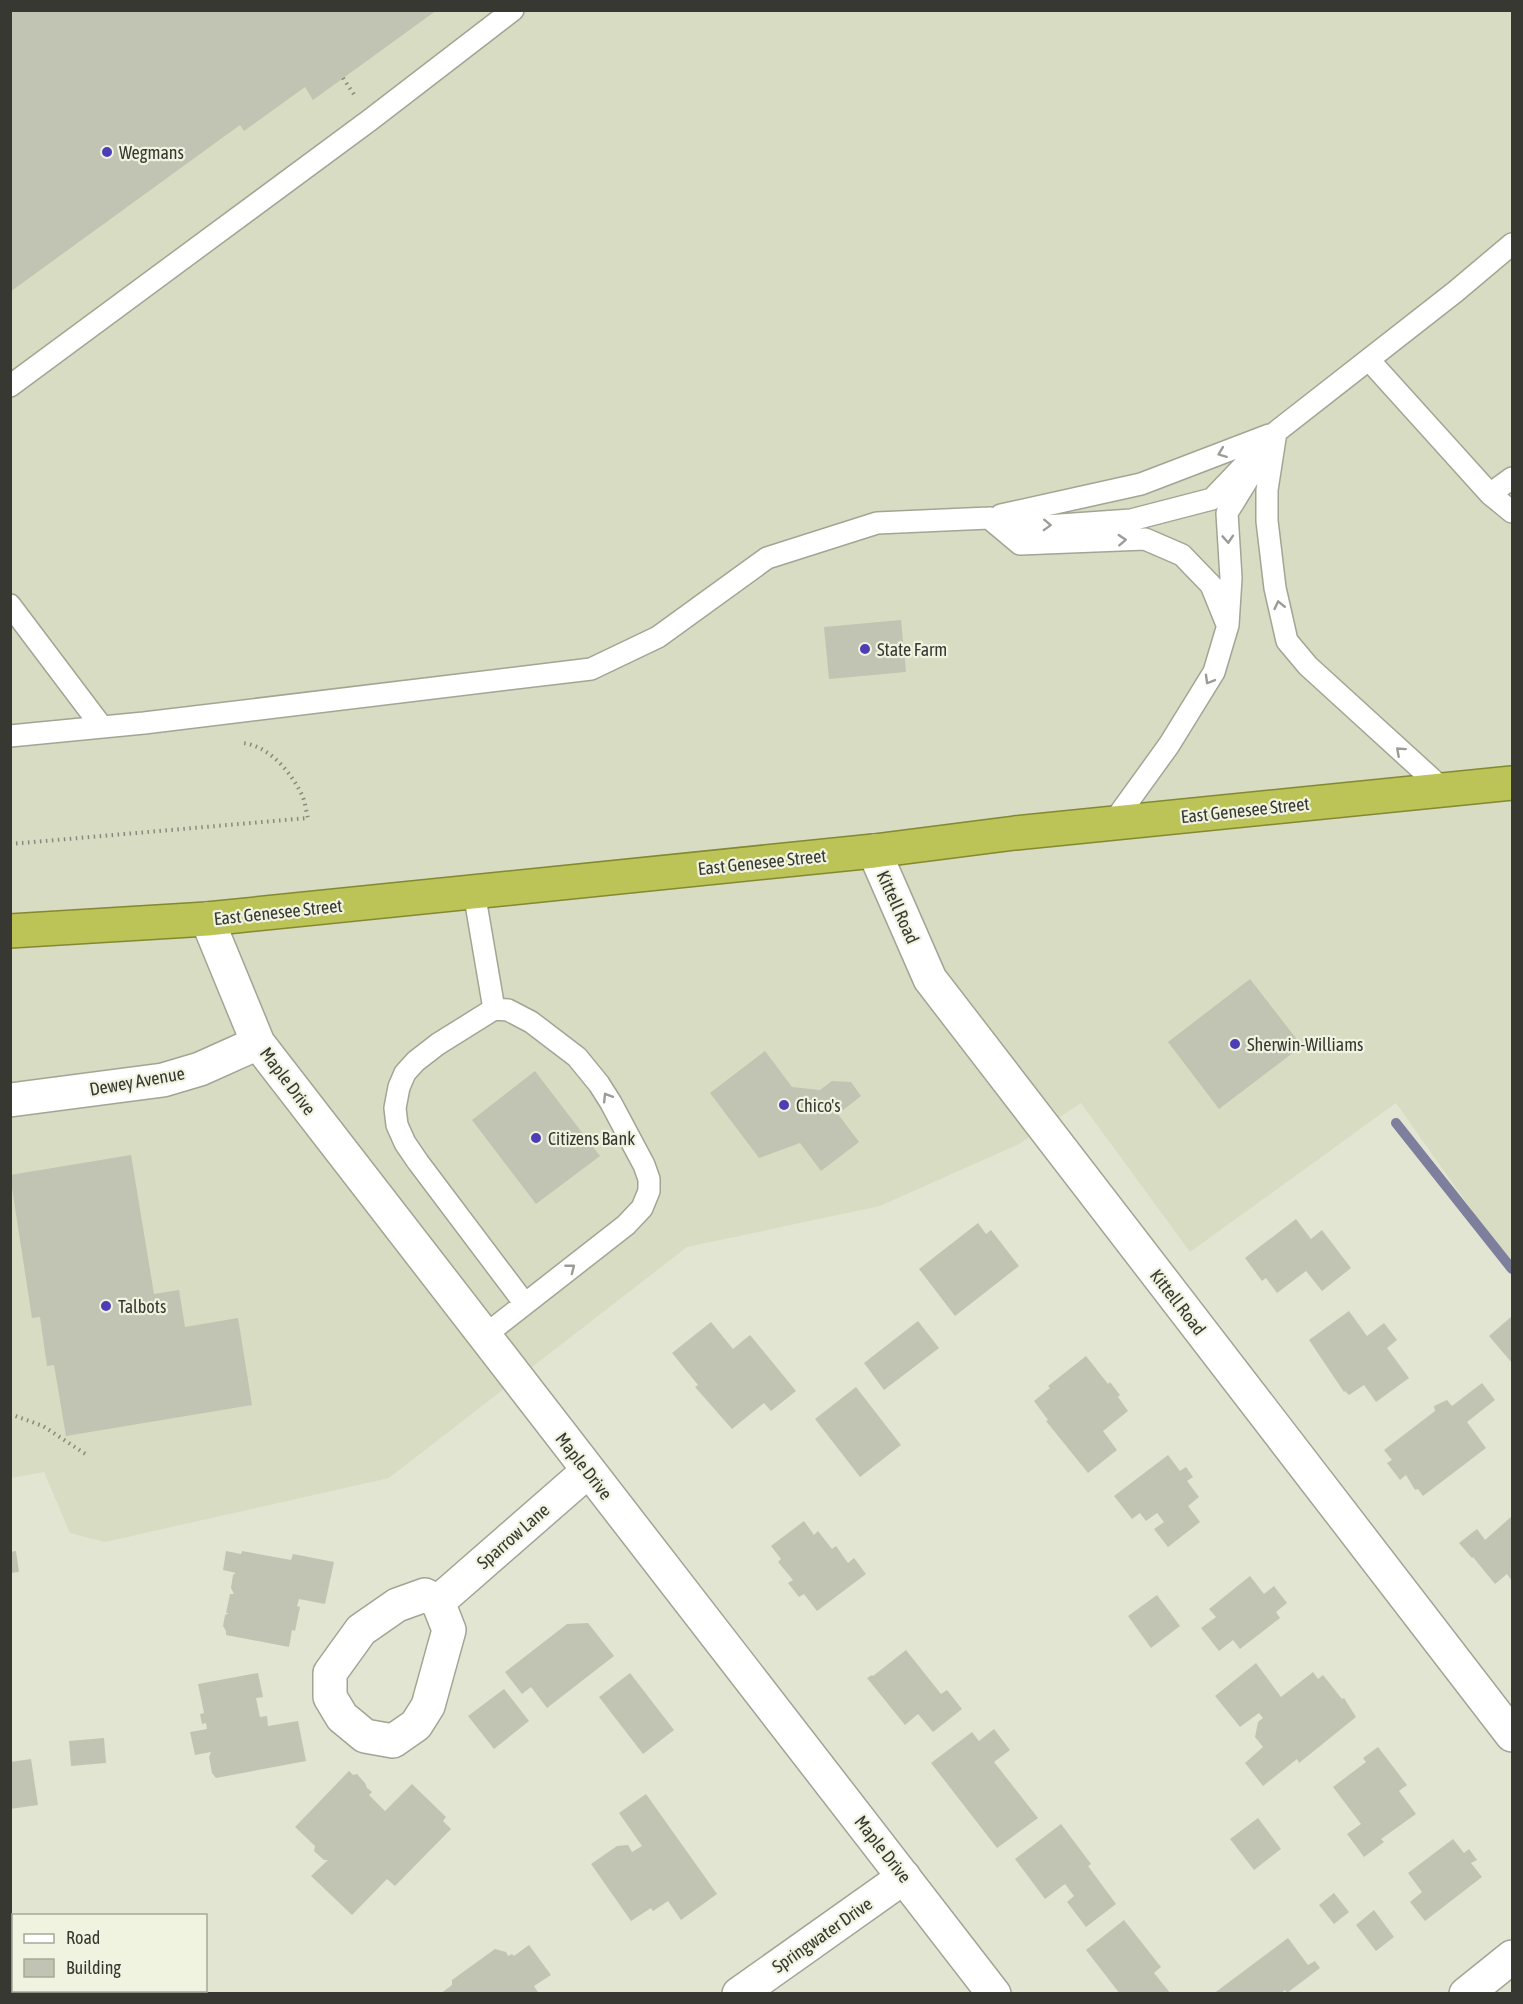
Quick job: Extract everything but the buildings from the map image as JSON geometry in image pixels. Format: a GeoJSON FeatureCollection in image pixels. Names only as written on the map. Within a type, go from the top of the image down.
{"type":"FeatureCollection","features":[{"type":"Feature","properties":{"kind":"highway","name":"East Genesee Street"},"geometry":{"type":"LineString","coordinates":[[10,931],[207,919],[1512,783]]}},
{"type":"Feature","properties":{"kind":"street","name":"Kittell Road"},"geometry":{"type":"LineString","coordinates":[[874,851],[930,979],[1512,1735]]}},
{"type":"Feature","properties":{"kind":"street","name":"Maple Drive"},"geometry":{"type":"LineString","coordinates":[[207,919],[258,1043],[994,1994]]}},
{"type":"Feature","properties":{"kind":"street","name":"Dewey Avenue"},"geometry":{"type":"LineString","coordinates":[[10,1100],[163,1080],[200,1069],[258,1043]]}},
{"type":"Feature","properties":{"kind":"street","name":"Sparrow Lane"},"geometry":{"type":"LineString","coordinates":[[438,1602],[588,1471]]}},
{"type":"Feature","properties":{"kind":"street","name":"Springwater Drive"},"geometry":{"type":"LineString","coordinates":[[739,1994],[904,1877]]}},
{"type":"Feature","properties":{"kind":"street"},"geometry":{"type":"LineString","coordinates":[[1466,1994],[1512,1957]]}},
{"type":"Feature","properties":{"kind":"lane"},"geometry":{"type":"LineString","coordinates":[[10,386],[370,120],[513,10]]}},
{"type":"Feature","properties":{"kind":"lane"},"geometry":{"type":"LineString","coordinates":[[989,518],[1046,526],[1110,522],[1131,520],[1212,499],[1276,432],[1512,244]]}},
{"type":"Feature","properties":{"kind":"lane"},"geometry":{"type":"LineString","coordinates":[[1369,360],[1490,494],[1512,512]]}},
{"type":"Feature","properties":{"kind":"lane"},"geometry":{"type":"LineString","coordinates":[[10,736],[591,669],[658,637],[767,558],[877,523],[989,518],[1141,484],[1276,432]]}},
{"type":"Feature","properties":{"kind":"lane"},"geometry":{"type":"LineString","coordinates":[[1112,824],[1169,745],[1214,672],[1228,625],[1231,579],[1227,513],[1276,432]]}},
{"type":"Feature","properties":{"kind":"lane"},"geometry":{"type":"LineString","coordinates":[[1276,432],[1267,490],[1267,521],[1275,588],[1287,641],[1308,666],[1444,790]]}},
{"type":"Feature","properties":{"kind":"lane"},"geometry":{"type":"LineString","coordinates":[[1490,494],[1512,478]]}},
{"type":"Feature","properties":{"kind":"lane"},"geometry":{"type":"LineString","coordinates":[[989,518],[1020,544],[1145,539],[1182,555],[1211,585],[1228,625]]}},
{"type":"Feature","properties":{"kind":"lane"},"geometry":{"type":"LineString","coordinates":[[10,605],[102,727]]}},
{"type":"Feature","properties":{"kind":"lane"},"geometry":{"type":"LineString","coordinates":[[474,892],[494,1009]]}},
{"type":"Feature","properties":{"kind":"lane"},"geometry":{"type":"LineString","coordinates":[[484,1336],[525,1304],[626,1225],[642,1208],[649,1191],[649,1179],[644,1165],[611,1103],[577,1057],[531,1022],[508,1010],[494,1009],[460,1029],[416,1061],[405,1073],[399,1087],[395,1107],[397,1125],[418,1162],[525,1304]]}},
{"type":"Feature","properties":{"kind":"path"},"geometry":{"type":"LineString","coordinates":[[10,844],[308,818],[303,795],[280,762],[252,744],[221,740],[216,714]]}},
{"type":"Feature","properties":{"kind":"path"},"geometry":{"type":"LineString","coordinates":[[10,1414],[43,1426],[87,1455]]}},
{"type":"Feature","properties":{"kind":"shaded area"},"geometry":{"type":"Polygon","coordinates":[[[11,11],[1512,11],[1512,1267],[1396,1103],[1190,1252],[1081,1103],[1019,1144],[880,1206],[687,1247],[389,1478],[105,1542],[70,1533],[44,1472],[11,1478],[11,11]]]}},
{"type":"Feature","properties":{"kind":"waterway"},"geometry":{"type":"LineString","coordinates":[[1396,1123],[1512,1269]]}},
{"type":"Feature","properties":{"kind":"place","name":"Wegmans"},"geometry":{"type":"Point","coordinates":[107,152]}},
{"type":"Feature","properties":{"kind":"place","name":"State Farm"},"geometry":{"type":"Point","coordinates":[865,649]}},
{"type":"Feature","properties":{"kind":"place","name":"Sherwin-Williams"},"geometry":{"type":"Point","coordinates":[1235,1044]}},
{"type":"Feature","properties":{"kind":"place","name":"Chico's"},"geometry":{"type":"Point","coordinates":[784,1105]}},
{"type":"Feature","properties":{"kind":"place","name":"Citizens Bank"},"geometry":{"type":"Point","coordinates":[536,1138]}},
{"type":"Feature","properties":{"kind":"place","name":"Talbots"},"geometry":{"type":"Point","coordinates":[106,1306]}}]}
